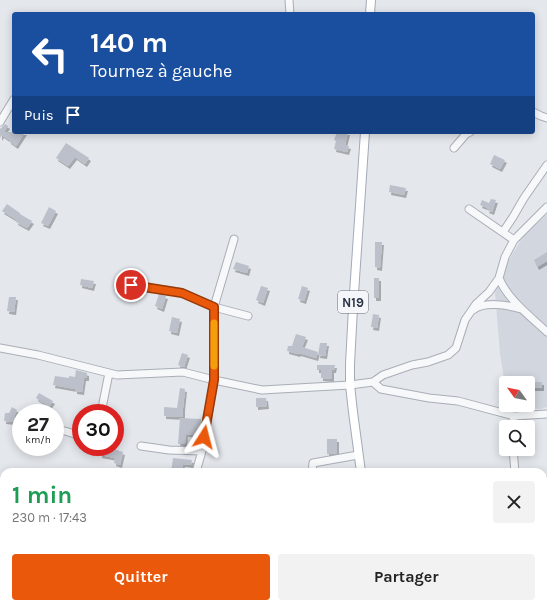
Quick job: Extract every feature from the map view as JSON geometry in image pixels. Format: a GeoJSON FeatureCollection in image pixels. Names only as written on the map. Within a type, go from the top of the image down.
{"type":"FeatureCollection","features":[{"type":"Feature","properties":{"kind":"main road"},"geometry":{"type":"LineString","coordinates":[[370,12],[371,0]]}},
{"type":"Feature","properties":{"kind":"main road","name":"N19"},"geometry":{"type":"LineString","coordinates":[[360,468],[350,385],[351,335],[365,134]]}},
{"type":"Feature","properties":{"kind":"street"},"geometry":{"type":"LineString","coordinates":[[288,0],[290,12]]}},
{"type":"Feature","properties":{"kind":"street"},"geometry":{"type":"LineString","coordinates":[[0,122],[12,102]]}},
{"type":"Feature","properties":{"kind":"street"},"geometry":{"type":"LineString","coordinates":[[535,113],[547,118]]}},
{"type":"Feature","properties":{"kind":"street"},"geometry":{"type":"LineString","coordinates":[[454,148],[466,134]]}},
{"type":"Feature","properties":{"kind":"street"},"geometry":{"type":"LineString","coordinates":[[503,232],[547,165]]}},
{"type":"Feature","properties":{"kind":"street"},"geometry":{"type":"LineString","coordinates":[[0,348],[38,355],[117,375],[183,372],[262,390],[350,385],[373,382],[383,375],[448,355],[456,348],[465,320],[476,304],[499,278],[505,258],[514,240],[547,207]]}},
{"type":"Feature","properties":{"kind":"street"},"geometry":{"type":"LineString","coordinates":[[469,209],[514,240]]}},
{"type":"Feature","properties":{"kind":"street"},"geometry":{"type":"LineString","coordinates":[[197,468],[202,451],[214,380],[214,307],[234,239]]}},
{"type":"Feature","properties":{"kind":"street"},"geometry":{"type":"LineString","coordinates":[[499,278],[513,300],[547,332]]}},
{"type":"Feature","properties":{"kind":"street"},"geometry":{"type":"LineString","coordinates":[[119,283],[182,293],[214,307],[248,316]]}},
{"type":"Feature","properties":{"kind":"street"},"geometry":{"type":"LineString","coordinates":[[471,311],[476,308],[489,305],[502,305],[523,310]]}},
{"type":"Feature","properties":{"kind":"street"},"geometry":{"type":"LineString","coordinates":[[103,404],[109,373]]}},
{"type":"Feature","properties":{"kind":"street"},"geometry":{"type":"LineString","coordinates":[[373,382],[381,389],[429,398],[458,400],[514,416],[547,414]]}},
{"type":"Feature","properties":{"kind":"street"},"geometry":{"type":"LineString","coordinates":[[513,420],[514,416]]}},
{"type":"Feature","properties":{"kind":"street"},"geometry":{"type":"LineString","coordinates":[[65,431],[72,433]]}},
{"type":"Feature","properties":{"kind":"street"},"geometry":{"type":"LineString","coordinates":[[141,446],[169,450],[202,451]]}},
{"type":"Feature","properties":{"kind":"street"},"geometry":{"type":"LineString","coordinates":[[312,468],[313,463],[358,455]]}},
{"type":"Feature","properties":{"kind":"street"},"geometry":{"type":"LineString","coordinates":[[514,456],[515,468]]}},
{"type":"Feature","properties":{"kind":"shaded area"},"geometry":{"type":"Polygon","coordinates":[[[547,214],[547,407],[541,409],[535,409],[535,376],[504,376],[500,354],[495,292],[503,270],[524,235],[547,214]]]}},
{"type":"Feature","properties":{"kind":"building"},"geometry":{"type":"Polygon","coordinates":[[[5,124],[8,126],[4,132],[24,134],[16,146],[2,135],[0,138],[0,129],[5,124]]]}},
{"type":"Feature","properties":{"kind":"building"},"geometry":{"type":"Polygon","coordinates":[[[336,134],[348,134],[345,145],[349,146],[347,152],[334,149],[336,141],[334,140],[336,134]]]}},
{"type":"Feature","properties":{"kind":"building"},"geometry":{"type":"Polygon","coordinates":[[[66,143],[89,158],[85,164],[75,157],[68,166],[56,158],[66,143]]]}},
{"type":"Feature","properties":{"kind":"building"},"geometry":{"type":"Polygon","coordinates":[[[494,155],[505,160],[500,169],[490,164],[494,155]]]}},
{"type":"Feature","properties":{"kind":"building"},"geometry":{"type":"Polygon","coordinates":[[[390,185],[406,188],[404,195],[389,192],[390,185]]]}},
{"type":"Feature","properties":{"kind":"building"},"geometry":{"type":"Polygon","coordinates":[[[491,199],[496,200],[492,212],[487,210],[488,208],[480,205],[482,200],[489,203],[491,199]]]}},
{"type":"Feature","properties":{"kind":"building"},"geometry":{"type":"Polygon","coordinates":[[[7,204],[32,221],[27,228],[16,222],[17,220],[2,211],[7,204]]]}},
{"type":"Feature","properties":{"kind":"building"},"geometry":{"type":"Polygon","coordinates":[[[49,207],[56,211],[48,226],[41,223],[49,207]]]}},
{"type":"Feature","properties":{"kind":"building"},"geometry":{"type":"Polygon","coordinates":[[[375,242],[382,242],[380,268],[375,267],[375,242]]]}},
{"type":"Feature","properties":{"kind":"building"},"geometry":{"type":"Polygon","coordinates":[[[547,252],[547,261],[537,267],[534,260],[547,252]]]}},
{"type":"Feature","properties":{"kind":"building"},"geometry":{"type":"Polygon","coordinates":[[[236,262],[249,266],[247,273],[233,269],[236,262]]]}},
{"type":"Feature","properties":{"kind":"building"},"geometry":{"type":"Polygon","coordinates":[[[374,278],[379,278],[379,298],[374,298],[374,278]]]}},
{"type":"Feature","properties":{"kind":"building"},"geometry":{"type":"Polygon","coordinates":[[[81,279],[94,281],[92,288],[80,285],[81,279]]]}},
{"type":"Feature","properties":{"kind":"building"},"geometry":{"type":"Polygon","coordinates":[[[261,286],[268,288],[263,303],[256,300],[261,286]]]}},
{"type":"Feature","properties":{"kind":"building"},"geometry":{"type":"Polygon","coordinates":[[[302,286],[308,288],[304,301],[298,299],[302,286]]]}},
{"type":"Feature","properties":{"kind":"building"},"geometry":{"type":"Polygon","coordinates":[[[159,294],[166,296],[162,309],[155,306],[159,294]]]}},
{"type":"Feature","properties":{"kind":"building"},"geometry":{"type":"Polygon","coordinates":[[[9,297],[16,297],[14,312],[7,311],[9,297]]]}},
{"type":"Feature","properties":{"kind":"building"},"geometry":{"type":"Polygon","coordinates":[[[373,314],[379,315],[377,328],[371,327],[373,314]]]}},
{"type":"Feature","properties":{"kind":"building"},"geometry":{"type":"Polygon","coordinates":[[[172,317],[180,319],[177,333],[169,331],[172,317]]]}},
{"type":"Feature","properties":{"kind":"building"},"geometry":{"type":"Polygon","coordinates":[[[296,334],[306,337],[302,347],[318,352],[316,358],[287,351],[288,346],[292,346],[296,334]]]}},
{"type":"Feature","properties":{"kind":"building"},"geometry":{"type":"Polygon","coordinates":[[[320,343],[327,343],[325,356],[318,355],[320,343]]]}},
{"type":"Feature","properties":{"kind":"building"},"geometry":{"type":"Polygon","coordinates":[[[182,353],[188,355],[184,367],[178,365],[182,353]]]}},
{"type":"Feature","properties":{"kind":"building"},"geometry":{"type":"Polygon","coordinates":[[[317,365],[335,365],[334,370],[332,370],[332,379],[321,378],[321,370],[317,370],[317,365]]]}},
{"type":"Feature","properties":{"kind":"building"},"geometry":{"type":"Polygon","coordinates":[[[76,370],[87,373],[87,378],[84,378],[82,392],[75,391],[75,389],[53,385],[55,376],[69,378],[69,376],[75,377],[76,370]]]}},
{"type":"Feature","properties":{"kind":"building"},"geometry":{"type":"Polygon","coordinates":[[[535,382],[542,382],[542,388],[535,388],[535,382]]]}},
{"type":"Feature","properties":{"kind":"building"},"geometry":{"type":"Polygon","coordinates":[[[180,388],[185,389],[183,417],[164,416],[164,407],[177,408],[180,388]]]}},
{"type":"Feature","properties":{"kind":"building"},"geometry":{"type":"Polygon","coordinates":[[[39,393],[53,401],[51,404],[45,404],[36,398],[39,393]]]}},
{"type":"Feature","properties":{"kind":"building"},"geometry":{"type":"Polygon","coordinates":[[[256,398],[266,398],[267,406],[256,407],[256,398]]]}},
{"type":"Feature","properties":{"kind":"building"},"geometry":{"type":"Polygon","coordinates":[[[12,407],[12,422],[4,421],[5,413],[9,413],[12,407]]]}},
{"type":"Feature","properties":{"kind":"building"},"geometry":{"type":"Polygon","coordinates":[[[180,418],[201,419],[200,435],[186,434],[185,444],[178,444],[180,418]]]}},
{"type":"Feature","properties":{"kind":"building"},"geometry":{"type":"Polygon","coordinates":[[[327,439],[337,439],[337,453],[327,454],[327,439]]]}},
{"type":"Feature","properties":{"kind":"building"},"geometry":{"type":"Polygon","coordinates":[[[105,456],[122,456],[120,465],[114,463],[115,458],[105,456]]]}},
{"type":"Feature","properties":{"kind":"building"},"geometry":{"type":"Polygon","coordinates":[[[173,458],[192,460],[191,465],[183,464],[182,468],[172,468],[173,458]]]}},
{"type":"Feature","properties":{"kind":"slow traffic"},"geometry":{"type":"LineString","coordinates":[[214,323],[214,366]]}},
{"type":"Feature","properties":{"kind":"route"},"geometry":{"type":"LineString","coordinates":[[131,285],[182,293],[214,307],[214,380],[204,437]]}}]}
